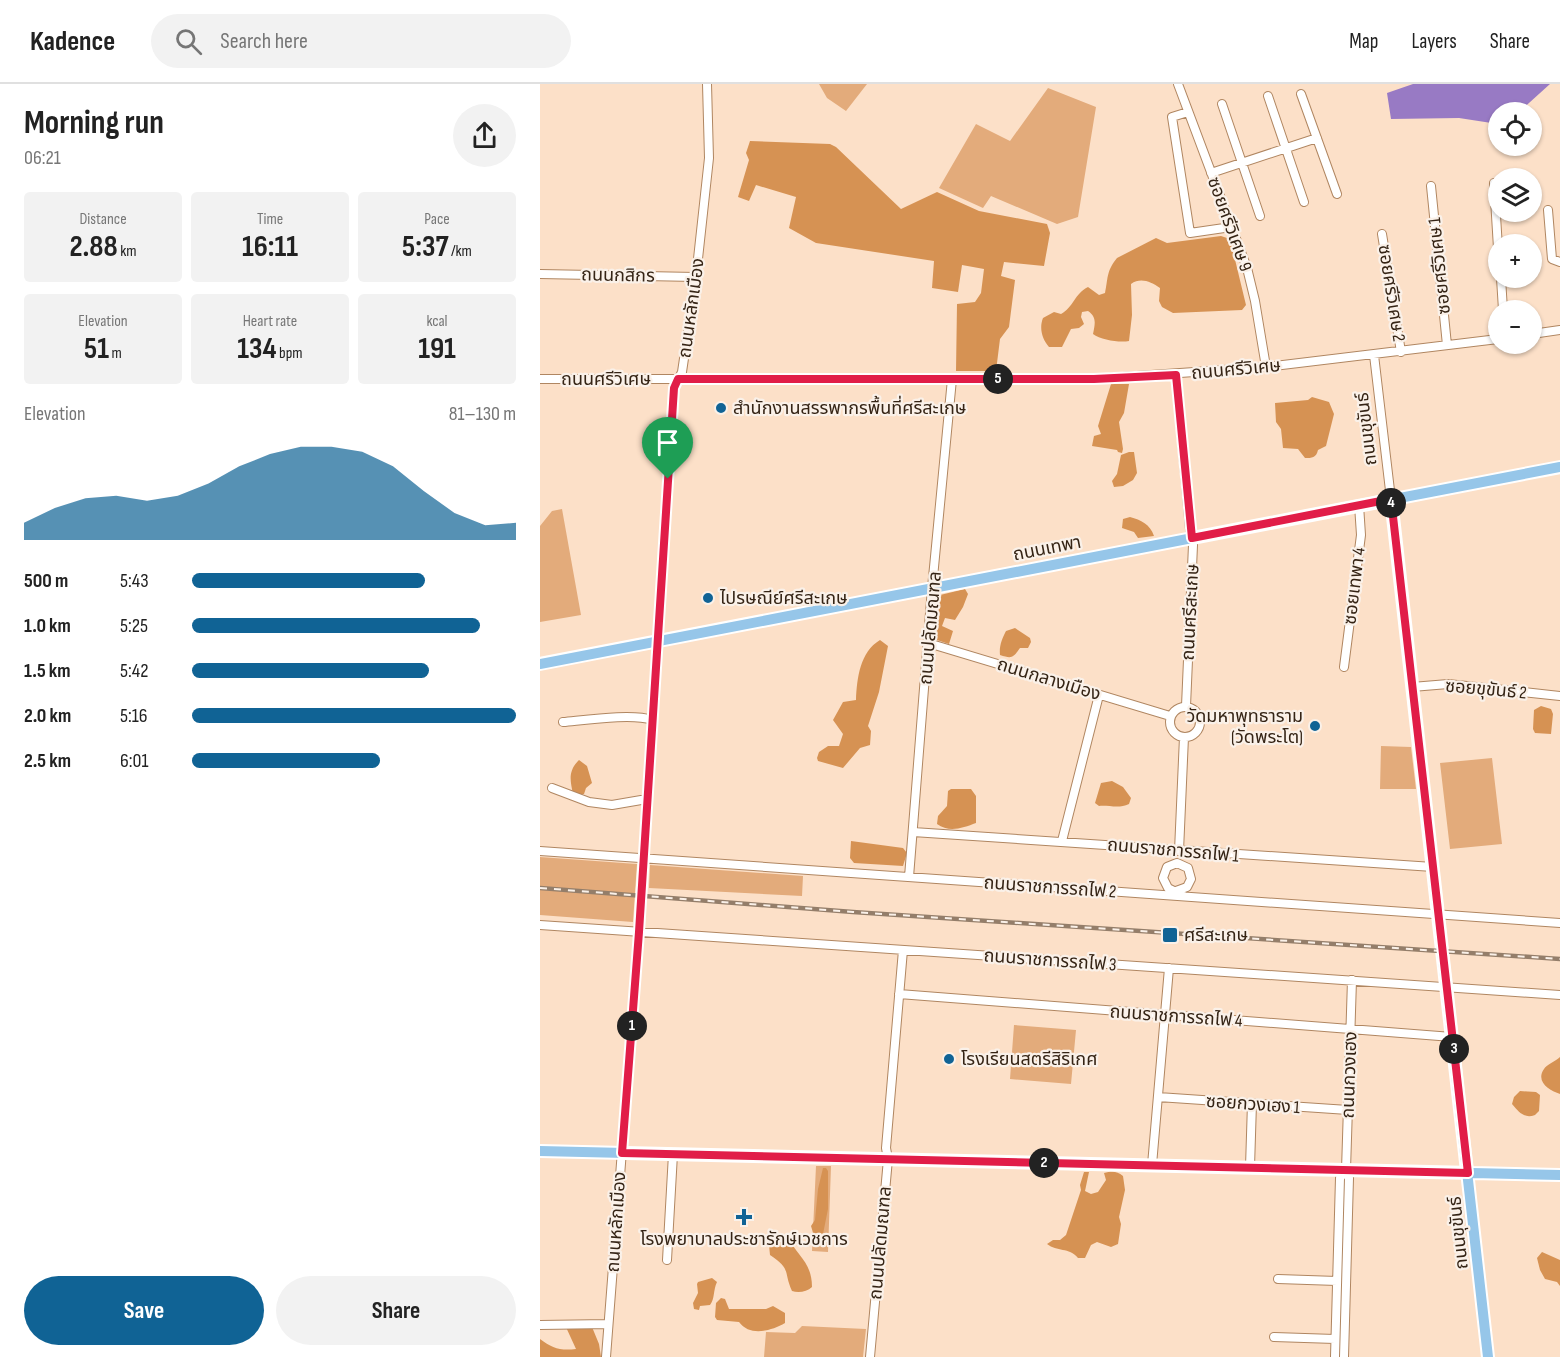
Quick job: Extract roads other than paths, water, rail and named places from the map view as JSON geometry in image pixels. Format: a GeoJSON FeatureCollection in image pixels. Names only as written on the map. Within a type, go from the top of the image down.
{"type":"FeatureCollection","features":[{"type":"Feature","properties":{"kind":"main road","name":"ถนนเทพา"},"geometry":{"type":"LineString","coordinates":[[540,664],[1560,467]]}},
{"type":"Feature","properties":{"kind":"main road","name":"ถนนขุขันธ์"},"geometry":{"type":"LineString","coordinates":[[1391,499],[1488,1357]]}},
{"type":"Feature","properties":{"kind":"main road"},"geometry":{"type":"LineString","coordinates":[[540,1150],[1560,1175]]}},
{"type":"Feature","properties":{"kind":"street","name":"ถนนหลักเมือง"},"geometry":{"type":"LineString","coordinates":[[606,1357],[639,932],[674,388],[682,372],[696,277],[709,158],[707,84]]}},
{"type":"Feature","properties":{"kind":"street","name":"ซอยศรีวิเศษ 9"},"geometry":{"type":"LineString","coordinates":[[1178,84],[1247,268],[1266,367]]}},
{"type":"Feature","properties":{"kind":"street"},"geometry":{"type":"LineString","coordinates":[[1301,94],[1337,194]]}},
{"type":"Feature","properties":{"kind":"street"},"geometry":{"type":"LineString","coordinates":[[1268,96],[1304,202]]}},
{"type":"Feature","properties":{"kind":"street"},"geometry":{"type":"LineString","coordinates":[[1222,104],[1260,216]]}},
{"type":"Feature","properties":{"kind":"street"},"geometry":{"type":"LineString","coordinates":[[1188,111],[1172,117],[1190,233],[1231,226]]}},
{"type":"Feature","properties":{"kind":"street"},"geometry":{"type":"LineString","coordinates":[[1211,173],[1317,138]]}},
{"type":"Feature","properties":{"kind":"street","name":"ซอยศรีวิเศษ 1"},"geometry":{"type":"LineString","coordinates":[[1431,186],[1447,345]]}},
{"type":"Feature","properties":{"kind":"street"},"geometry":{"type":"LineString","coordinates":[[1548,210],[1552,259],[1560,262]]}},
{"type":"Feature","properties":{"kind":"street","name":"ซอยศรีวิเศษ 2"},"geometry":{"type":"LineString","coordinates":[[1382,234],[1401,352]]}},
{"type":"Feature","properties":{"kind":"street","name":"ถนนกสิกร"},"geometry":{"type":"LineString","coordinates":[[540,274],[696,277]]}},
{"type":"Feature","properties":{"kind":"street"},"geometry":{"type":"LineString","coordinates":[[1542,333],[1560,330]]}},
{"type":"Feature","properties":{"kind":"street","name":"ถนนศรีวิเศษ"},"geometry":{"type":"LineString","coordinates":[[540,379],[1094,379],[1266,367],[1488,340]]}},
{"type":"Feature","properties":{"kind":"street","name":"ถนนขุขันธ์"},"geometry":{"type":"LineString","coordinates":[[1374,355],[1391,499]]}},
{"type":"Feature","properties":{"kind":"street","name":"ถนนศรีสะเกษ"},"geometry":{"type":"LineString","coordinates":[[1176,375],[1193,545],[1186,706]]}},
{"type":"Feature","properties":{"kind":"street","name":"ถนนปลัดมณฑล"},"geometry":{"type":"LineString","coordinates":[[909,877],[932,588],[952,379]]}},
{"type":"Feature","properties":{"kind":"street","name":"ซอยเทพา 4"},"geometry":{"type":"LineString","coordinates":[[1344,667],[1361,535],[1359,506]]}},
{"type":"Feature","properties":{"kind":"street","name":"ถนนกลางเมือง"},"geometry":{"type":"LineString","coordinates":[[928,643],[1170,716]]}},
{"type":"Feature","properties":{"kind":"street","name":"ซอยขุขันธ์ 2"},"geometry":{"type":"LineString","coordinates":[[1412,687],[1448,684],[1560,696]]}},
{"type":"Feature","properties":{"kind":"street"},"geometry":{"type":"LineString","coordinates":[[1062,842],[1099,695]]}},
{"type":"Feature","properties":{"kind":"street"},"geometry":{"type":"LineString","coordinates":[[1186,706],[1193,709],[1200,720],[1197,732],[1189,737],[1177,735],[1169,723],[1170,716],[1176,709],[1186,706]]}},
{"type":"Feature","properties":{"kind":"street"},"geometry":{"type":"LineString","coordinates":[[563,722],[646,717],[652,720]]}},
{"type":"Feature","properties":{"kind":"street"},"geometry":{"type":"LineString","coordinates":[[1179,851],[1184,737]]}},
{"type":"Feature","properties":{"kind":"street"},"geometry":{"type":"LineString","coordinates":[[552,788],[589,802],[612,806],[647,799]]}},
{"type":"Feature","properties":{"kind":"street","name":"ถนนราชการรถไฟ 1"},"geometry":{"type":"LineString","coordinates":[[913,832],[1433,867]]}},
{"type":"Feature","properties":{"kind":"street"},"geometry":{"type":"LineString","coordinates":[[1163,850],[1170,865]]}},
{"type":"Feature","properties":{"kind":"street","name":"ถนนราชการรถไฟ 2"},"geometry":{"type":"LineString","coordinates":[[540,851],[1152,895],[1175,894]]}},
{"type":"Feature","properties":{"kind":"street"},"geometry":{"type":"LineString","coordinates":[[1185,866],[1195,852]]}},
{"type":"Feature","properties":{"kind":"street"},"geometry":{"type":"LineString","coordinates":[[1152,895],[1163,882],[1164,870],[1177,863],[1185,866],[1191,875],[1184,889],[1175,894]]}},
{"type":"Feature","properties":{"kind":"street"},"geometry":{"type":"LineString","coordinates":[[1163,882],[1175,894],[1188,898],[1560,923]]}},
{"type":"Feature","properties":{"kind":"street","name":"ถนนราชการรถไฟ 3"},"geometry":{"type":"LineString","coordinates":[[540,925],[1560,995]]}},
{"type":"Feature","properties":{"kind":"street","name":"ถนนปลัดมณฑล"},"geometry":{"type":"LineString","coordinates":[[870,1357],[888,1159],[886,1148],[903,950]]}},
{"type":"Feature","properties":{"kind":"street"},"geometry":{"type":"LineString","coordinates":[[1152,1165],[1169,968]]}},
{"type":"Feature","properties":{"kind":"street","name":"ถนนกวงเฮง"},"geometry":{"type":"LineString","coordinates":[[1344,1357],[1349,1178],[1346,1170],[1352,980]]}},
{"type":"Feature","properties":{"kind":"street","name":"ถนนราชการรถไฟ 4"},"geometry":{"type":"LineString","coordinates":[[899,994],[1452,1037]]}},
{"type":"Feature","properties":{"kind":"street","name":"ซอยกวงเฮง 1"},"geometry":{"type":"LineString","coordinates":[[1158,1097],[1348,1110]]}},
{"type":"Feature","properties":{"kind":"street"},"geometry":{"type":"LineString","coordinates":[[1250,1167],[1252,1103]]}},
{"type":"Feature","properties":{"kind":"street"},"geometry":{"type":"LineString","coordinates":[[667,1260],[673,1154]]}},
{"type":"Feature","properties":{"kind":"street","name":"ถนนกวงเฮง"},"geometry":{"type":"LineString","coordinates":[[1335,1357],[1340,1178],[1346,1170]]}},
{"type":"Feature","properties":{"kind":"street"},"geometry":{"type":"LineString","coordinates":[[1278,1279],[1337,1281]]}},
{"type":"Feature","properties":{"kind":"street"},"geometry":{"type":"LineString","coordinates":[[540,1325],[608,1324]]}},
{"type":"Feature","properties":{"kind":"street"},"geometry":{"type":"LineString","coordinates":[[1274,1337],[1335,1339]]}},
{"type":"Feature","properties":{"kind":"railway"},"geometry":{"type":"LineString","coordinates":[[540,888],[853,912],[1560,959]]}},
{"type":"Feature","properties":{"kind":"place","name":"สำนักงานสรรพากรพื้นที่ศรีสะเกษ"},"geometry":{"type":"Point","coordinates":[721,408]}},
{"type":"Feature","properties":{"kind":"place","name":"ไปรษณีย์ศรีสะเกษ"},"geometry":{"type":"Point","coordinates":[708,598]}},
{"type":"Feature","properties":{"kind":"place","name":"วัดมหาพุทธาราม (วัดพระโต)"},"geometry":{"type":"Point","coordinates":[1315,726]}},
{"type":"Feature","properties":{"kind":"place","name":"ศรีสะเกษ"},"geometry":{"type":"Point","coordinates":[1170,935]}},
{"type":"Feature","properties":{"kind":"place","name":"โรงเรียนสตรีสิริเกศ"},"geometry":{"type":"Point","coordinates":[949,1059]}},
{"type":"Feature","properties":{"kind":"place","name":"โรงพยาบาลประชารักษ์เวชการ"},"geometry":{"type":"Point","coordinates":[744,1217]}}]}
